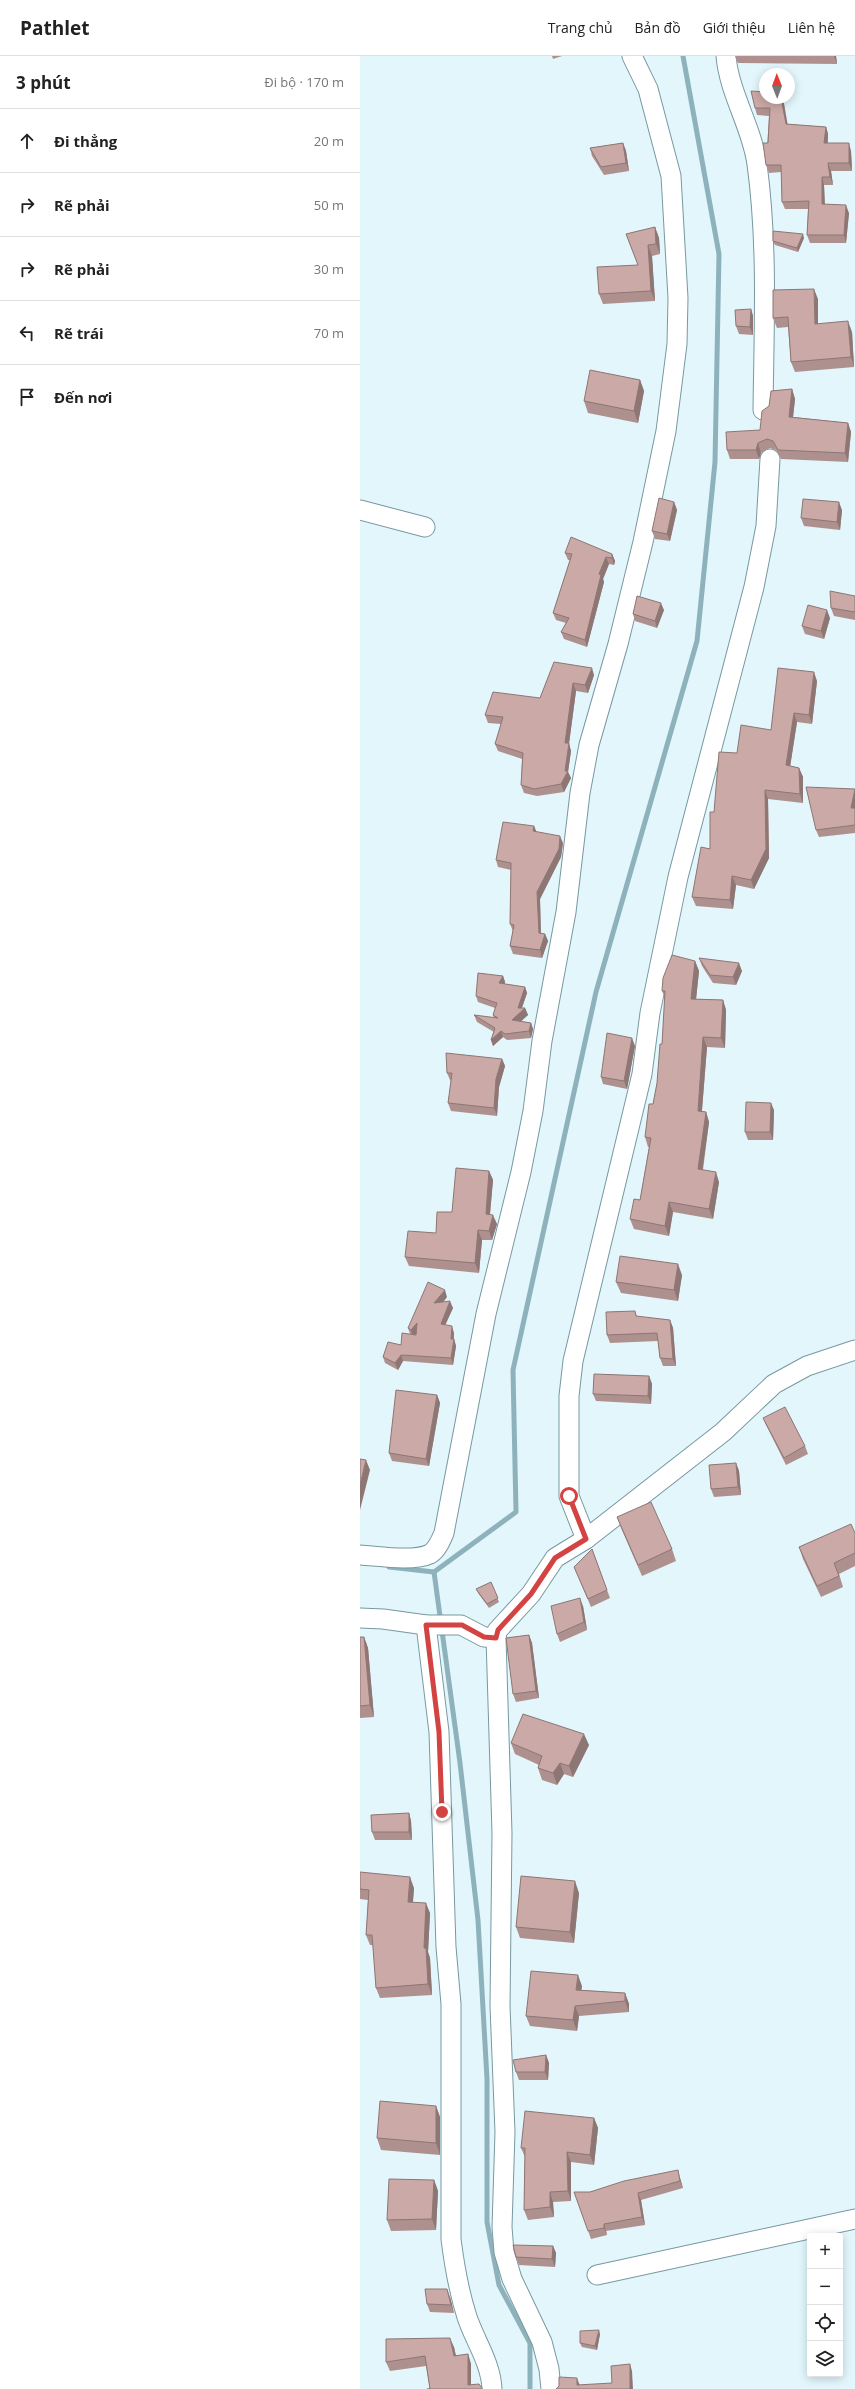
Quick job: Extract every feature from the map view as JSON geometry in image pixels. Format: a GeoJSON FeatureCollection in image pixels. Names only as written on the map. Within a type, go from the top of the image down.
{"type":"FeatureCollection","features":[{"type":"Feature","properties":{"kind":"street"},"geometry":{"type":"LineString","coordinates":[[360,1555],[414,1558],[430,1553],[438,1545],[444,1533],[485,1321],[521,1172],[533,1111],[542,1041],[566,912],[580,794],[589,745],[618,644],[643,542],[666,431],[677,344],[678,298],[672,176],[648,89],[632,56]]}},
{"type":"Feature","properties":{"kind":"street"},"geometry":{"type":"LineString","coordinates":[[726,56],[752,142],[760,193],[764,286],[763,410]]}},
{"type":"Feature","properties":{"kind":"street"},"geometry":{"type":"LineString","coordinates":[[586,1539],[578,1515],[569,1496],[569,1396],[574,1361],[642,1074],[650,1013],[678,877],[754,587],[766,526],[770,459]]}},
{"type":"Feature","properties":{"kind":"street"},"geometry":{"type":"LineString","coordinates":[[360,510],[425,527]]}},
{"type":"Feature","properties":{"kind":"street"},"geometry":{"type":"LineString","coordinates":[[551,2389],[549,2369],[542,2342],[512,2279],[504,2252],[502,2227],[505,2132],[500,1998],[502,1833],[496,1638],[498,1630],[531,1594],[555,1558],[586,1539],[723,1432],[774,1384],[807,1366],[850,1351]]}},
{"type":"Feature","properties":{"kind":"street"},"geometry":{"type":"LineString","coordinates":[[360,1618],[383,1619],[429,1625],[462,1625],[484,1637],[496,1638]]}},
{"type":"Feature","properties":{"kind":"street"},"geometry":{"type":"LineString","coordinates":[[429,1625],[439,1732],[445,1932],[451,2004],[451,2239],[454,2262],[467,2316],[487,2363],[492,2389]]}},
{"type":"Feature","properties":{"kind":"street"},"geometry":{"type":"LineString","coordinates":[[597,2275],[855,2219]]}},
{"type":"Feature","properties":{"kind":"building"},"geometry":{"type":"Polygon","coordinates":[[[751,91],[759,92],[759,104],[782,104],[786,124],[826,127],[824,143],[849,143],[849,163],[828,163],[830,177],[822,177],[822,204],[846,205],[844,235],[807,235],[809,201],[782,202],[781,165],[766,165],[763,143],[768,143],[770,108],[755,108],[751,91]]]}},
{"type":"Feature","properties":{"kind":"building"},"geometry":{"type":"Polygon","coordinates":[[[623,143],[626,163],[601,167],[590,148],[623,143]]]}},
{"type":"Feature","properties":{"kind":"building"},"geometry":{"type":"Polygon","coordinates":[[[655,227],[656,244],[648,245],[651,291],[599,294],[597,267],[638,265],[626,234],[655,227]]]}},
{"type":"Feature","properties":{"kind":"building"},"geometry":{"type":"Polygon","coordinates":[[[773,231],[803,234],[797,248],[773,241],[773,231]]]}},
{"type":"Feature","properties":{"kind":"building"},"geometry":{"type":"Polygon","coordinates":[[[814,289],[815,324],[848,321],[851,357],[791,362],[788,317],[773,318],[773,290],[814,289]]]}},
{"type":"Feature","properties":{"kind":"building"},"geometry":{"type":"Polygon","coordinates":[[[751,309],[750,327],[736,326],[735,310],[751,309]]]}},
{"type":"Feature","properties":{"kind":"building"},"geometry":{"type":"Polygon","coordinates":[[[590,370],[640,380],[634,411],[584,401],[590,370]]]}},
{"type":"Feature","properties":{"kind":"building"},"geometry":{"type":"Polygon","coordinates":[[[792,389],[789,417],[848,423],[845,453],[778,450],[773,441],[767,439],[758,443],[756,450],[727,450],[726,432],[760,430],[762,411],[769,406],[771,391],[792,389]]]}},
{"type":"Feature","properties":{"kind":"building"},"geometry":{"type":"Polygon","coordinates":[[[659,498],[674,502],[667,534],[652,531],[659,498]]]}},
{"type":"Feature","properties":{"kind":"building"},"geometry":{"type":"Polygon","coordinates":[[[803,499],[839,502],[837,522],[801,518],[803,499]]]}},
{"type":"Feature","properties":{"kind":"building"},"geometry":{"type":"Polygon","coordinates":[[[571,537],[612,554],[612,558],[606,557],[599,574],[601,575],[585,640],[561,632],[569,618],[553,613],[572,554],[565,553],[571,537]]]}},
{"type":"Feature","properties":{"kind":"building"},"geometry":{"type":"Polygon","coordinates":[[[830,591],[855,596],[855,612],[831,608],[830,591]]]}},
{"type":"Feature","properties":{"kind":"building"},"geometry":{"type":"Polygon","coordinates":[[[637,596],[661,603],[655,621],[633,614],[637,596]]]}},
{"type":"Feature","properties":{"kind":"building"},"geometry":{"type":"Polygon","coordinates":[[[808,605],[827,610],[821,631],[802,626],[808,605]]]}},
{"type":"Feature","properties":{"kind":"building"},"geometry":{"type":"Polygon","coordinates":[[[554,662],[592,668],[585,685],[573,683],[565,743],[569,743],[565,771],[568,771],[561,784],[534,789],[521,785],[523,753],[495,744],[503,717],[485,715],[493,692],[540,698],[554,662]]]}},
{"type":"Feature","properties":{"kind":"building"},"geometry":{"type":"Polygon","coordinates":[[[778,668],[814,672],[809,715],[794,713],[786,765],[799,768],[800,794],[765,790],[766,849],[751,880],[732,876],[730,900],[692,897],[701,847],[710,849],[710,812],[714,812],[719,752],[737,753],[741,725],[771,730],[778,668]]]}},
{"type":"Feature","properties":{"kind":"building"},"geometry":{"type":"Polygon","coordinates":[[[806,787],[855,789],[851,808],[855,808],[855,825],[816,830],[806,787]]]}},
{"type":"Feature","properties":{"kind":"building"},"geometry":{"type":"Polygon","coordinates":[[[503,822],[534,826],[533,831],[560,836],[559,849],[537,892],[539,933],[545,934],[540,950],[510,946],[514,925],[510,924],[511,863],[496,860],[503,822]]]}},
{"type":"Feature","properties":{"kind":"building"},"geometry":{"type":"Polygon","coordinates":[[[672,955],[695,961],[691,999],[723,1000],[721,1038],[703,1037],[698,1111],[706,1112],[698,1169],[716,1172],[709,1209],[669,1202],[665,1226],[630,1219],[634,1199],[640,1200],[651,1138],[645,1137],[649,1104],[653,1104],[657,1083],[660,1044],[662,1044],[665,991],[662,991],[663,978],[672,955]]]}},
{"type":"Feature","properties":{"kind":"building"},"geometry":{"type":"Polygon","coordinates":[[[699,958],[739,963],[733,977],[710,975],[699,958]]]}},
{"type":"Feature","properties":{"kind":"building"},"geometry":{"type":"Polygon","coordinates":[[[478,973],[503,976],[499,983],[525,987],[518,1008],[525,1008],[512,1020],[531,1023],[529,1031],[505,1034],[501,1031],[491,1040],[495,1028],[474,1015],[498,1018],[493,1015],[497,1003],[476,996],[478,973]]]}},
{"type":"Feature","properties":{"kind":"building"},"geometry":{"type":"Polygon","coordinates":[[[607,1033],[632,1038],[624,1081],[601,1077],[607,1033]]]}},
{"type":"Feature","properties":{"kind":"building"},"geometry":{"type":"Polygon","coordinates":[[[446,1053],[502,1059],[496,1079],[494,1108],[448,1103],[452,1073],[447,1073],[446,1053]]]}},
{"type":"Feature","properties":{"kind":"building"},"geometry":{"type":"Polygon","coordinates":[[[746,1102],[771,1103],[770,1132],[745,1132],[746,1102]]]}},
{"type":"Feature","properties":{"kind":"building"},"geometry":{"type":"Polygon","coordinates":[[[456,1168],[489,1171],[486,1214],[493,1215],[489,1231],[478,1230],[475,1263],[405,1257],[408,1231],[436,1233],[437,1212],[452,1212],[456,1168]]]}},
{"type":"Feature","properties":{"kind":"building"},"geometry":{"type":"Polygon","coordinates":[[[620,1256],[678,1264],[674,1290],[616,1282],[620,1256]]]}},
{"type":"Feature","properties":{"kind":"building"},"geometry":{"type":"Polygon","coordinates":[[[428,1282],[445,1290],[434,1303],[450,1301],[441,1324],[452,1326],[451,1339],[454,1339],[451,1358],[401,1355],[395,1363],[383,1357],[388,1342],[401,1345],[402,1333],[416,1335],[417,1323],[411,1330],[408,1328],[428,1282]]]}},
{"type":"Feature","properties":{"kind":"building"},"geometry":{"type":"Polygon","coordinates":[[[635,1311],[636,1316],[670,1320],[673,1359],[660,1358],[657,1333],[607,1335],[606,1312],[635,1311]]]}},
{"type":"Feature","properties":{"kind":"building"},"geometry":{"type":"Polygon","coordinates":[[[594,1374],[649,1376],[648,1396],[593,1394],[594,1374]]]}},
{"type":"Feature","properties":{"kind":"building"},"geometry":{"type":"Polygon","coordinates":[[[396,1390],[437,1395],[426,1459],[389,1453],[396,1390]]]}},
{"type":"Feature","properties":{"kind":"building"},"geometry":{"type":"Polygon","coordinates":[[[785,1407],[805,1446],[784,1458],[763,1418],[785,1407]]]}},
{"type":"Feature","properties":{"kind":"building"},"geometry":{"type":"Polygon","coordinates":[[[360,1459],[366,1460],[360,1485],[360,1459]]]}},
{"type":"Feature","properties":{"kind":"building"},"geometry":{"type":"Polygon","coordinates":[[[736,1463],[738,1487],[711,1489],[709,1465],[736,1463]]]}},
{"type":"Feature","properties":{"kind":"building"},"geometry":{"type":"Polygon","coordinates":[[[651,1502],[672,1549],[638,1565],[617,1517],[651,1502]]]}},
{"type":"Feature","properties":{"kind":"building"},"geometry":{"type":"Polygon","coordinates":[[[851,1524],[855,1533],[855,1553],[834,1563],[839,1576],[817,1586],[799,1547],[851,1524]]]}},
{"type":"Feature","properties":{"kind":"building"},"geometry":{"type":"Polygon","coordinates":[[[592,1549],[607,1590],[588,1599],[574,1567],[592,1549]]]}},
{"type":"Feature","properties":{"kind":"building"},"geometry":{"type":"Polygon","coordinates":[[[491,1582],[498,1598],[487,1604],[476,1589],[491,1582]]]}},
{"type":"Feature","properties":{"kind":"building"},"geometry":{"type":"Polygon","coordinates":[[[580,1598],[584,1622],[557,1634],[551,1606],[580,1598]]]}},
{"type":"Feature","properties":{"kind":"building"},"geometry":{"type":"Polygon","coordinates":[[[529,1635],[536,1691],[513,1694],[506,1638],[529,1635]]]}},
{"type":"Feature","properties":{"kind":"building"},"geometry":{"type":"Polygon","coordinates":[[[360,1637],[364,1637],[370,1705],[360,1706],[360,1637]]]}},
{"type":"Feature","properties":{"kind":"building"},"geometry":{"type":"Polygon","coordinates":[[[523,1714],[584,1734],[569,1766],[560,1763],[553,1773],[538,1768],[542,1756],[511,1743],[523,1714]]]}},
{"type":"Feature","properties":{"kind":"building"},"geometry":{"type":"Polygon","coordinates":[[[409,1813],[409,1832],[372,1832],[371,1815],[409,1813]]]}},
{"type":"Feature","properties":{"kind":"building"},"geometry":{"type":"Polygon","coordinates":[[[360,1872],[410,1877],[408,1902],[426,1903],[424,1948],[426,1948],[428,1984],[376,1988],[372,1935],[366,1935],[369,1890],[360,1889],[360,1872]]]}},
{"type":"Feature","properties":{"kind":"building"},"geometry":{"type":"Polygon","coordinates":[[[521,1876],[575,1881],[570,1932],[516,1927],[521,1876]]]}},
{"type":"Feature","properties":{"kind":"building"},"geometry":{"type":"Polygon","coordinates":[[[531,1971],[578,1975],[576,1990],[625,1993],[625,2001],[575,2006],[573,2020],[526,2016],[531,1971]]]}},
{"type":"Feature","properties":{"kind":"building"},"geometry":{"type":"Polygon","coordinates":[[[546,2055],[545,2072],[516,2072],[513,2060],[546,2055]]]}},
{"type":"Feature","properties":{"kind":"building"},"geometry":{"type":"Polygon","coordinates":[[[380,2101],[436,2106],[436,2143],[377,2138],[380,2101]]]}},
{"type":"Feature","properties":{"kind":"building"},"geometry":{"type":"Polygon","coordinates":[[[525,2111],[594,2118],[590,2155],[567,2152],[568,2191],[550,2192],[550,2207],[524,2210],[525,2148],[521,2148],[525,2111]]]}},
{"type":"Feature","properties":{"kind":"building"},"geometry":{"type":"Polygon","coordinates":[[[678,2170],[680,2181],[638,2193],[642,2217],[604,2224],[604,2228],[588,2231],[574,2192],[590,2192],[624,2181],[678,2170]]]}},
{"type":"Feature","properties":{"kind":"building"},"geometry":{"type":"Polygon","coordinates":[[[389,2179],[434,2180],[432,2219],[387,2220],[389,2179]]]}},
{"type":"Feature","properties":{"kind":"building"},"geometry":{"type":"Polygon","coordinates":[[[513,2245],[553,2246],[552,2259],[516,2257],[513,2245]]]}},
{"type":"Feature","properties":{"kind":"building"},"geometry":{"type":"Polygon","coordinates":[[[425,2289],[447,2289],[451,2305],[427,2304],[425,2289]]]}},
{"type":"Feature","properties":{"kind":"building"},"geometry":{"type":"Polygon","coordinates":[[[599,2330],[595,2346],[580,2343],[580,2331],[599,2330]]]}},
{"type":"Feature","properties":{"kind":"building"},"geometry":{"type":"Polygon","coordinates":[[[450,2338],[454,2356],[468,2354],[468,2385],[479,2384],[482,2388],[430,2389],[425,2356],[386,2362],[386,2339],[450,2338]]]}},
{"type":"Feature","properties":{"kind":"building"},"geometry":{"type":"Polygon","coordinates":[[[630,2364],[630,2389],[556,2389],[559,2386],[559,2377],[577,2378],[577,2385],[612,2383],[611,2366],[630,2364]]]}},
{"type":"Feature","properties":{"kind":"waterway"},"geometry":{"type":"LineString","coordinates":[[389,1567],[434,1572],[516,1512],[513,1370],[596,992],[697,641],[715,462],[719,254],[683,56]]}},
{"type":"Feature","properties":{"kind":"waterway"},"geometry":{"type":"LineString","coordinates":[[434,1572],[460,1763],[478,1920],[487,2079],[487,2222],[499,2285],[530,2343],[530,2389]]}},
{"type":"Feature","properties":{"kind":"route"},"geometry":{"type":"LineString","coordinates":[[442,1812],[439,1732],[426,1625],[462,1625],[484,1637],[496,1638],[498,1630],[503,1623],[531,1594],[555,1558],[586,1539],[582,1525],[569,1496]]}}]}
